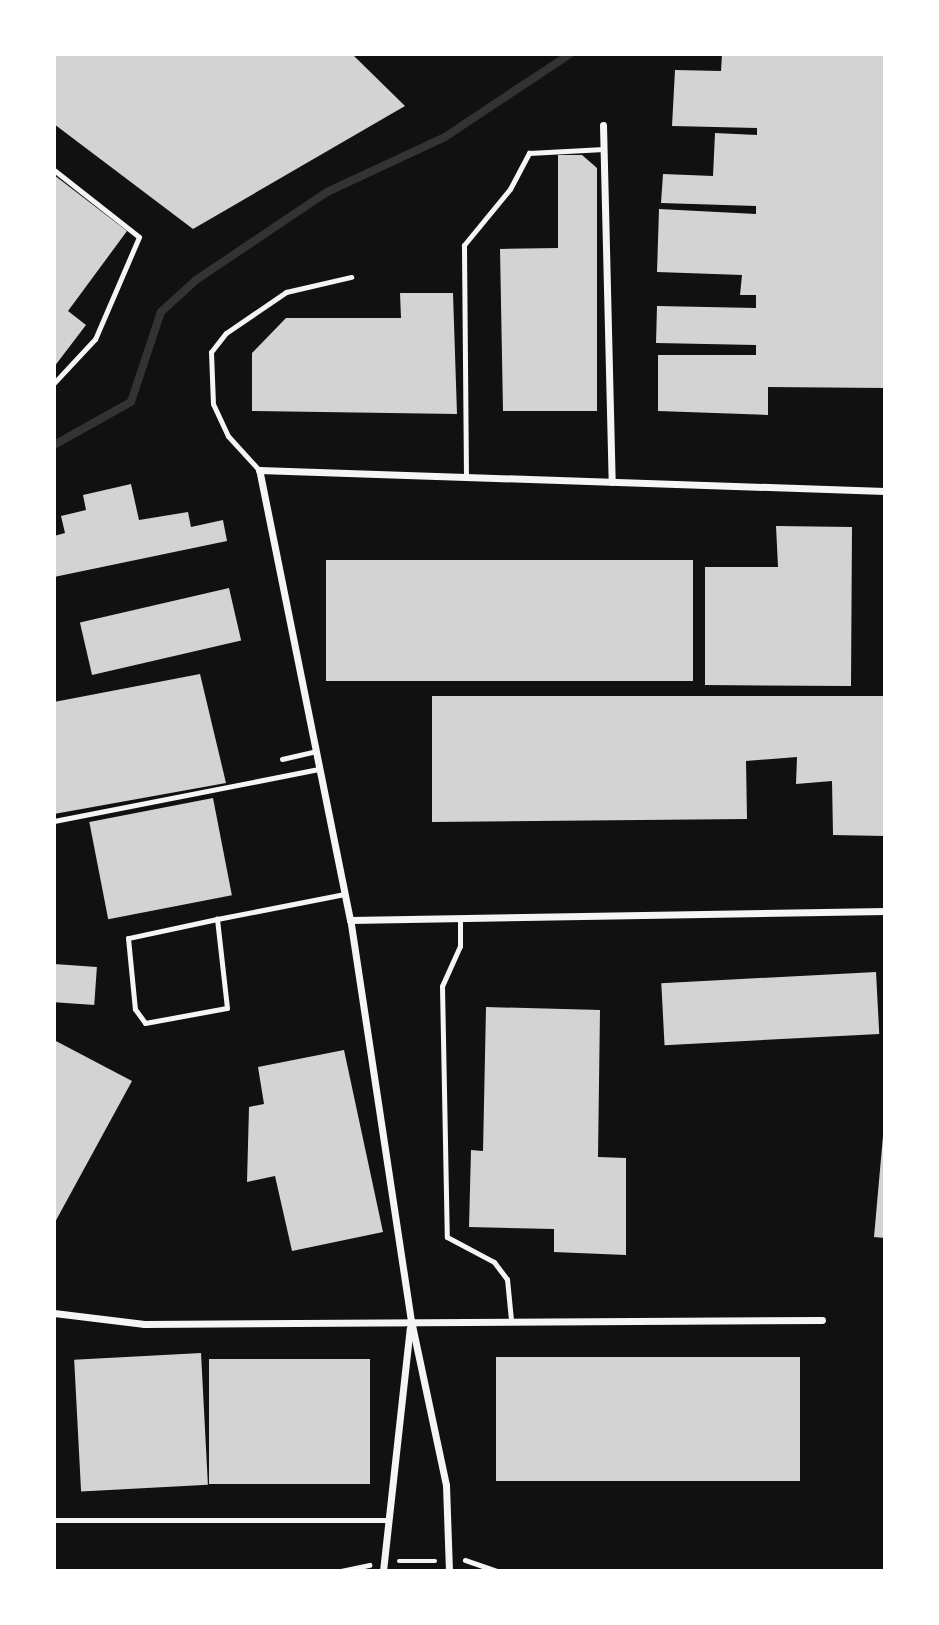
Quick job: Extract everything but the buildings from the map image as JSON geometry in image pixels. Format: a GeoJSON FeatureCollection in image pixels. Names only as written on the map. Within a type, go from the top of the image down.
{"type":"FeatureCollection","features":[{"type":"Feature","properties":{"kind":"street"},"geometry":{"type":"LineString","coordinates":[[603,125],[612,482]]}},
{"type":"Feature","properties":{"kind":"street"},"geometry":{"type":"LineString","coordinates":[[449,1571],[446,1485],[411,1321],[350,920],[259,470],[885,491]]}},
{"type":"Feature","properties":{"kind":"street"},"geometry":{"type":"LineString","coordinates":[[350,920],[885,911]]}},
{"type":"Feature","properties":{"kind":"street"},"geometry":{"type":"LineString","coordinates":[[54,1313],[144,1324],[822,1320]]}},
{"type":"Feature","properties":{"kind":"street"},"geometry":{"type":"LineString","coordinates":[[383,1571],[411,1321]]}},
{"type":"Feature","properties":{"kind":"lane"},"geometry":{"type":"LineString","coordinates":[[466,477],[464,245],[510,189],[529,153],[604,149]]}},
{"type":"Feature","properties":{"kind":"lane"},"geometry":{"type":"LineString","coordinates":[[54,170],[139,237],[95,339],[54,383]]}},
{"type":"Feature","properties":{"kind":"lane"},"geometry":{"type":"LineString","coordinates":[[259,470],[228,436],[213,404],[211,352],[226,333],[286,292],[351,277]]}},
{"type":"Feature","properties":{"kind":"lane"},"geometry":{"type":"LineString","coordinates":[[282,759],[316,751]]}},
{"type":"Feature","properties":{"kind":"lane"},"geometry":{"type":"LineString","coordinates":[[54,821],[320,769]]}},
{"type":"Feature","properties":{"kind":"lane"},"geometry":{"type":"LineString","coordinates":[[217,919],[227,1008],[145,1023],[135,1009],[128,938],[217,919],[345,894]]}},
{"type":"Feature","properties":{"kind":"lane"},"geometry":{"type":"LineString","coordinates":[[460,918],[460,946],[442,986],[447,1237],[494,1262],[507,1279],[511,1320]]}},
{"type":"Feature","properties":{"kind":"lane"},"geometry":{"type":"LineString","coordinates":[[54,1520],[388,1520]]}},
{"type":"Feature","properties":{"kind":"path"},"geometry":{"type":"LineString","coordinates":[[341,1571],[383,1562],[448,1560],[497,1571]]}},
{"type":"Feature","properties":{"kind":"waterway"},"geometry":{"type":"LineString","coordinates":[[54,445],[131,402],[161,312],[196,280],[327,192],[445,137],[570,54]]}}]}
